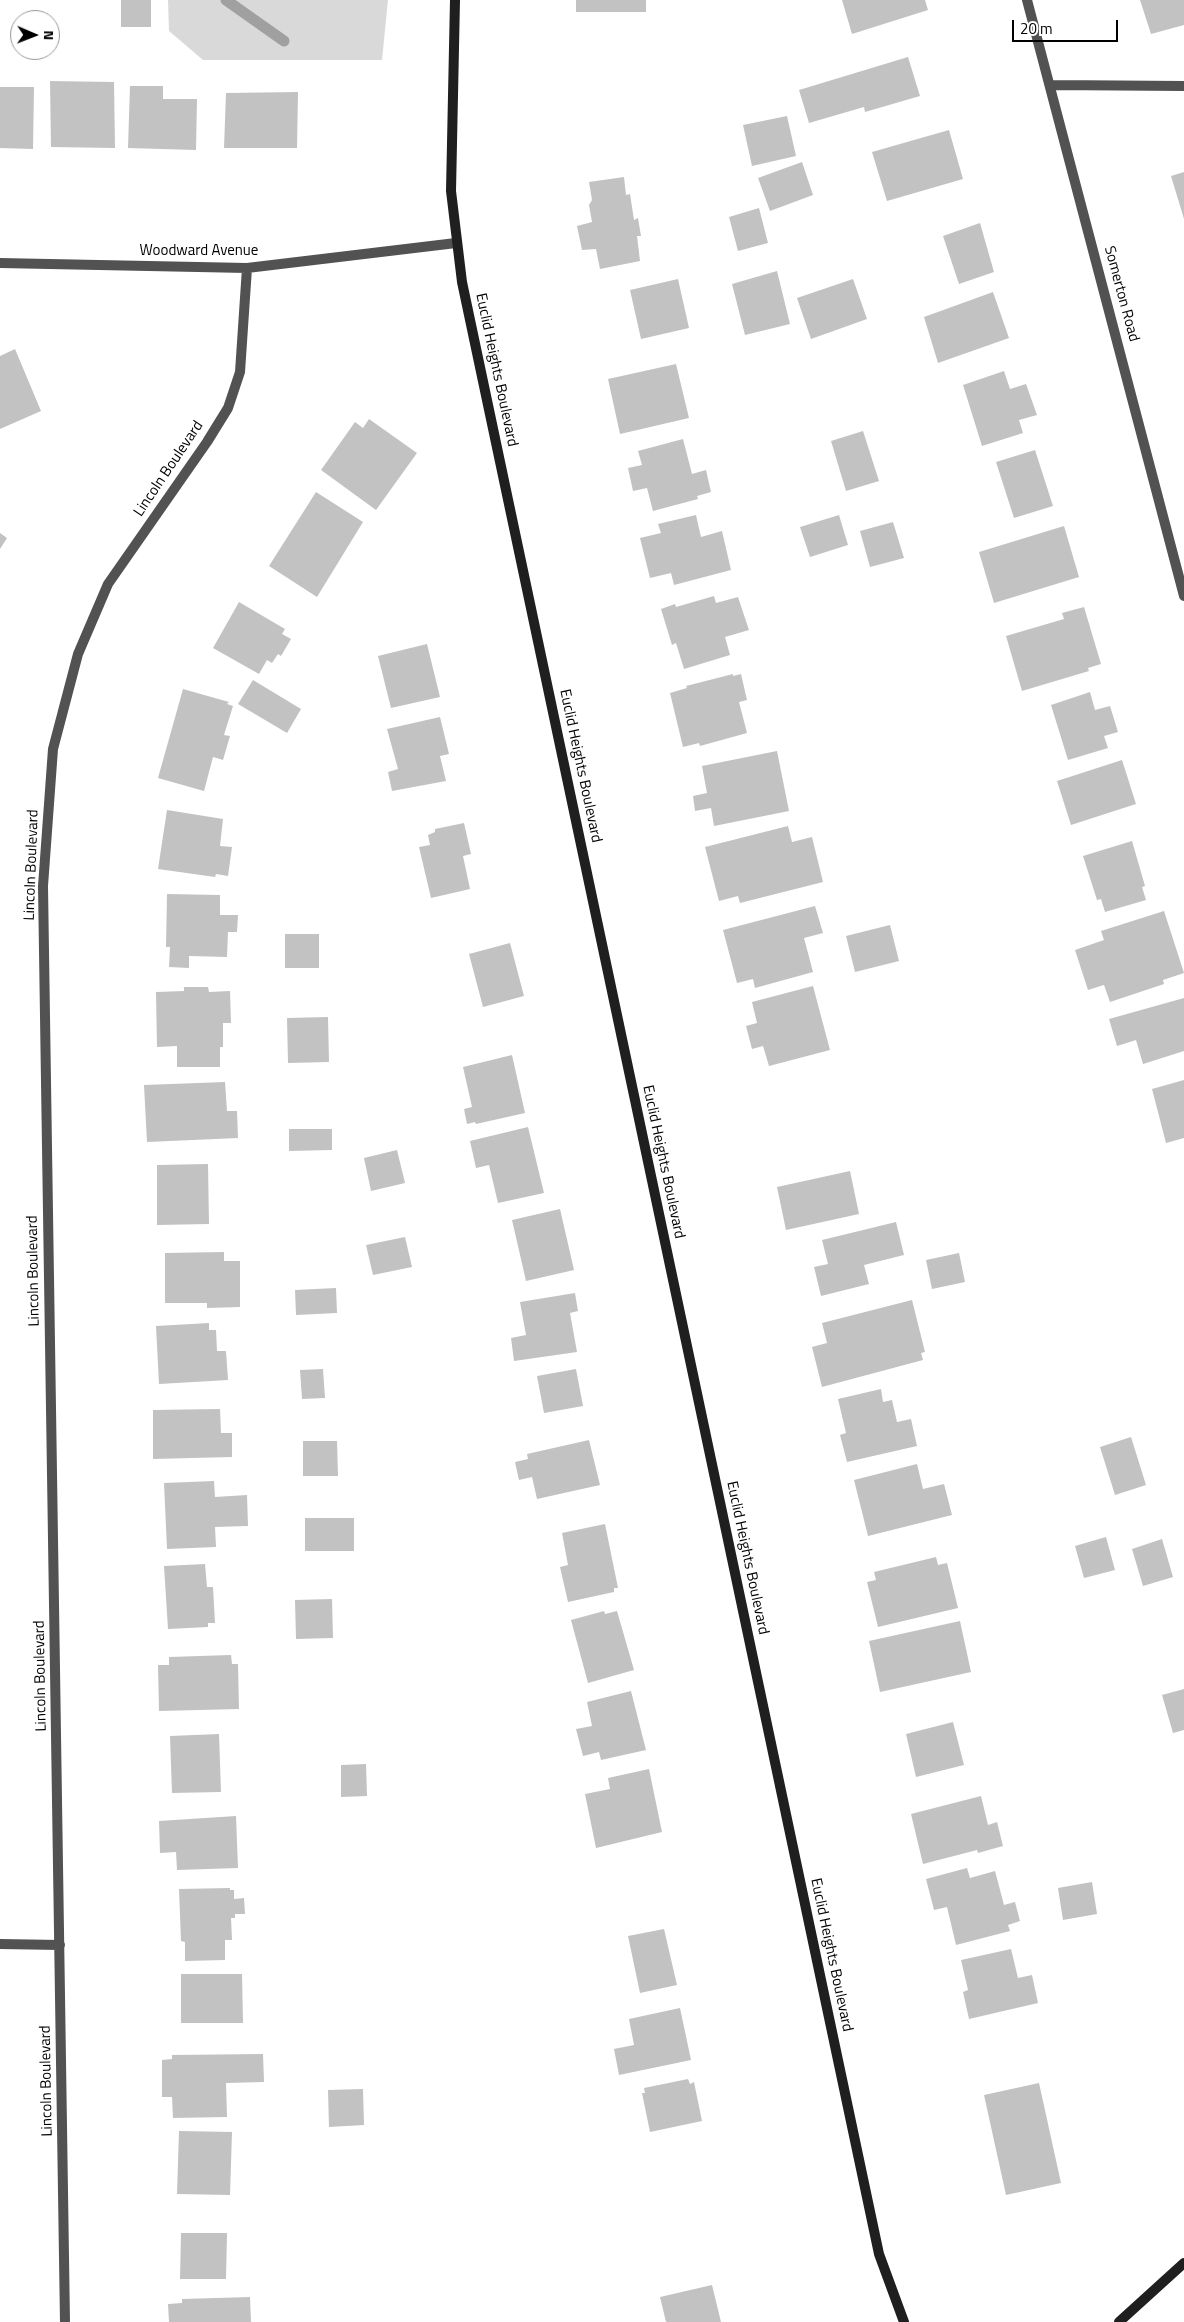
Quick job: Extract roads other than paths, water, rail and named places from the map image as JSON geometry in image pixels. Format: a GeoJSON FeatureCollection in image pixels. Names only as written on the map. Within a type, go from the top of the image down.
{"type":"FeatureCollection","features":[{"type":"Feature","properties":{"kind":"street","name":"Euclid Heights Boulevard"},"geometry":{"type":"LineString","coordinates":[[455,0],[451,191],[456,242],[464,292],[879,2254],[904,2322]]}},
{"type":"Feature","properties":{"kind":"street","name":"Somerton Road"},"geometry":{"type":"LineString","coordinates":[[1027,0],[1051,85],[1184,596]]}},
{"type":"Feature","properties":{"kind":"street"},"geometry":{"type":"LineString","coordinates":[[1051,85],[1184,86]]}},
{"type":"Feature","properties":{"kind":"street","name":"Woodward Avenue"},"geometry":{"type":"LineString","coordinates":[[0,263],[247,268],[456,242]]}},
{"type":"Feature","properties":{"kind":"street","name":"Lincoln Boulevard"},"geometry":{"type":"LineString","coordinates":[[65,2322],[43,886],[54,749],[78,654],[108,584],[207,442],[228,408],[240,372],[247,268]]}},
{"type":"Feature","properties":{"kind":"street"},"geometry":{"type":"LineString","coordinates":[[0,1944],[60,1945]]}},
{"type":"Feature","properties":{"kind":"street"},"geometry":{"type":"LineString","coordinates":[[1119,2322],[1184,2263]]}},
{"type":"Feature","properties":{"kind":"waterway"},"geometry":{"type":"LineString","coordinates":[[226,0],[284,41]]}}]}
